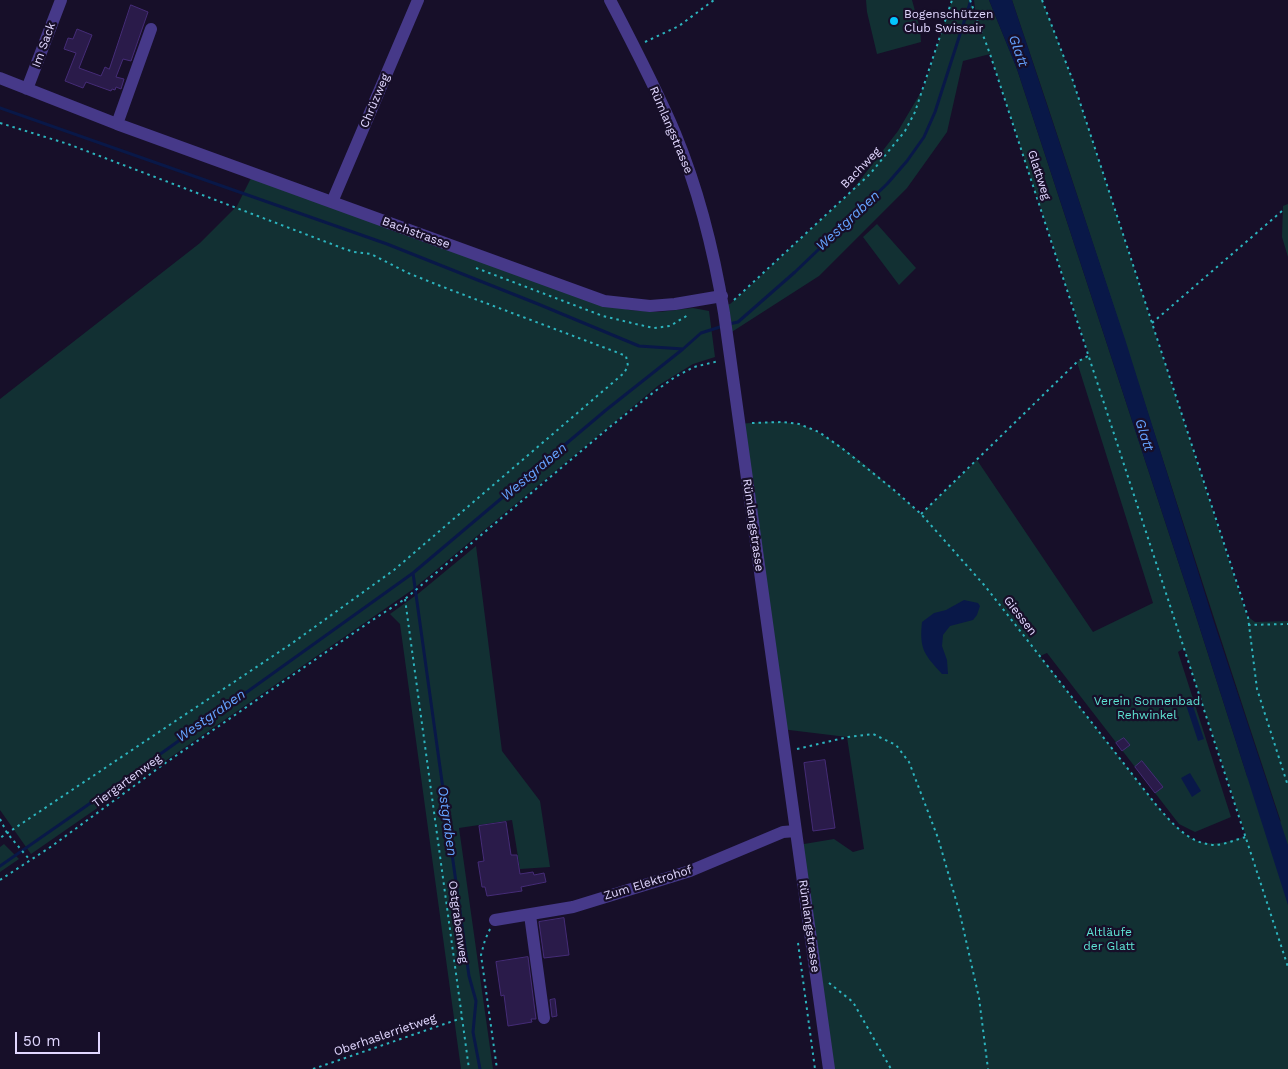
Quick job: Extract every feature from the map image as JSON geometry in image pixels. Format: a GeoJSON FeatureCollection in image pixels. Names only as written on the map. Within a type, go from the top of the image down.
{"type":"FeatureCollection","features":[{"type":"Feature","properties":{"kind":"street","name":"Im Sack"},"geometry":{"type":"LineString","coordinates":[[27,89],[61,0]]}},
{"type":"Feature","properties":{"kind":"street","name":"Chrüzweg"},"geometry":{"type":"LineString","coordinates":[[332,202],[418,0]]}},
{"type":"Feature","properties":{"kind":"street","name":"Rümlangstrasse"},"geometry":{"type":"LineString","coordinates":[[610,0],[675,132],[706,224],[723,305],[829,1069]]}},
{"type":"Feature","properties":{"kind":"street"},"geometry":{"type":"LineString","coordinates":[[117,124],[151,29]]}},
{"type":"Feature","properties":{"kind":"street","name":"Bachstrasse"},"geometry":{"type":"LineString","coordinates":[[0,78],[117,124],[604,300],[650,306],[675,304],[723,305]]}},
{"type":"Feature","properties":{"kind":"street","name":"Zum Elektrohof"},"geometry":{"type":"LineString","coordinates":[[495,920],[573,906],[690,871],[783,832],[796,830]]}},
{"type":"Feature","properties":{"kind":"street"},"geometry":{"type":"LineString","coordinates":[[530,915],[544,1018]]}},
{"type":"Feature","properties":{"kind":"path"},"geometry":{"type":"LineString","coordinates":[[634,47],[679,26],[714,0]]}},
{"type":"Feature","properties":{"kind":"path","name":"Bachweg"},"geometry":{"type":"LineString","coordinates":[[723,305],[730,304],[737,298],[850,193],[870,174],[900,138],[915,112],[952,0]]}},
{"type":"Feature","properties":{"kind":"path","name":"Glattweg"},"geometry":{"type":"LineString","coordinates":[[970,0],[990,54],[1090,356],[1288,967]]}},
{"type":"Feature","properties":{"kind":"path"},"geometry":{"type":"LineString","coordinates":[[1042,0],[1073,81],[1248,616],[1257,688],[1288,786]]}},
{"type":"Feature","properties":{"kind":"path"},"geometry":{"type":"LineString","coordinates":[[0,123],[59,141],[342,248],[371,254],[408,273],[626,356],[628,366],[624,373],[394,570],[291,644],[0,838]]}},
{"type":"Feature","properties":{"kind":"path"},"geometry":{"type":"LineString","coordinates":[[1152,323],[1282,211]]}},
{"type":"Feature","properties":{"kind":"path"},"geometry":{"type":"LineString","coordinates":[[921,514],[1077,362],[1090,356]]}},
{"type":"Feature","properties":{"kind":"path","name":"Tiergartenweg"},"geometry":{"type":"LineString","coordinates":[[0,880],[52,846],[164,764],[371,621],[405,600],[618,420],[675,377],[706,363]]}},
{"type":"Feature","properties":{"kind":"path","name":"Giessen"},"geometry":{"type":"LineString","coordinates":[[756,422],[799,424],[819,432],[843,449],[921,514],[986,586],[1157,806],[1175,826],[1192,840],[1216,845],[1246,837]]}},
{"type":"Feature","properties":{"kind":"path","name":"Ostgrabenweg"},"geometry":{"type":"LineString","coordinates":[[405,600],[469,1069]]}},
{"type":"Feature","properties":{"kind":"path"},"geometry":{"type":"LineString","coordinates":[[1248,625],[1288,624]]}},
{"type":"Feature","properties":{"kind":"path"},"geometry":{"type":"LineString","coordinates":[[784,751],[848,737],[873,734],[896,745],[909,762],[938,838],[960,914],[979,998],[988,1069]]}},
{"type":"Feature","properties":{"kind":"path"},"geometry":{"type":"LineString","coordinates":[[0,819],[7,833],[29,860]]}},
{"type":"Feature","properties":{"kind":"path"},"geometry":{"type":"LineString","coordinates":[[495,920],[485,940],[481,955],[497,1069]]}},
{"type":"Feature","properties":{"kind":"path"},"geometry":{"type":"LineString","coordinates":[[815,972],[853,1002],[891,1069]]}},
{"type":"Feature","properties":{"kind":"path","name":"Oberhaslerrietweg"},"geometry":{"type":"LineString","coordinates":[[313,1069],[462,1018]]}},
{"type":"Feature","properties":{"kind":"green space","name":"Bogenschützen Club Swissair"},"geometry":{"type":"Polygon","coordinates":[[[866,0],[912,0],[920,29],[921,42],[877,54],[866,0]]]}},
{"type":"Feature","properties":{"kind":"green space","name":"Altläufe der Glatt"},"geometry":{"type":"Polygon","coordinates":[[[952,0],[970,0],[976,17],[974,0],[989,0],[1017,69],[1247,776],[1281,822],[1012,0],[1042,0],[1073,81],[1247,616],[1255,622],[1288,621],[1288,1069],[829,1069],[798,845],[834,839],[853,852],[864,849],[847,737],[781,729],[739,424],[783,422],[811,429],[862,462],[921,514],[977,460],[1093,632],[1153,603],[1077,362],[1089,355],[990,54],[963,61],[947,132],[907,188],[819,276],[727,335],[723,305],[730,304],[737,298],[850,193],[898,131],[924,87],[952,0]],[[1184,648],[1178,652],[1231,817],[1195,832],[1179,824],[1047,653],[1040,656],[1157,806],[1186,835],[1206,843],[1230,841],[1246,836],[1184,648]]]}},
{"type":"Feature","properties":{"kind":"green space"},"geometry":{"type":"Polygon","coordinates":[[[251,178],[629,310],[659,312],[693,308],[709,311],[715,357],[693,364],[659,385],[412,590],[31,854],[0,810],[0,399],[200,243],[237,206],[251,178]]]}},
{"type":"Feature","properties":{"kind":"green space"},"geometry":{"type":"Polygon","coordinates":[[[1288,204],[1288,257],[1282,237],[1283,206],[1288,204]]]}},
{"type":"Feature","properties":{"kind":"green space"},"geometry":{"type":"Polygon","coordinates":[[[877,224],[916,268],[899,285],[863,237],[877,224]]]}},
{"type":"Feature","properties":{"kind":"green space"},"geometry":{"type":"Polygon","coordinates":[[[476,546],[502,751],[540,801],[550,867],[520,869],[512,820],[459,828],[493,1069],[461,1069],[400,624],[390,614],[419,593],[476,546]]]}},
{"type":"Feature","properties":{"kind":"green space"},"geometry":{"type":"Polygon","coordinates":[[[4,844],[19,859],[0,872],[0,847],[4,844]]]}},
{"type":"Feature","properties":{"kind":"water","name":"Glatt"},"geometry":{"type":"Polygon","coordinates":[[[989,0],[1012,0],[1125,339],[1213,619],[1288,845],[1288,905],[1194,610],[1017,69],[989,0]]]}},
{"type":"Feature","properties":{"kind":"water"},"geometry":{"type":"Polygon","coordinates":[[[964,600],[978,603],[980,606],[973,620],[950,626],[943,635],[942,646],[947,660],[948,674],[942,674],[927,657],[921,639],[922,622],[934,613],[946,610],[964,600]]]}},
{"type":"Feature","properties":{"kind":"water"},"geometry":{"type":"Polygon","coordinates":[[[1191,700],[1204,739],[1198,741],[1185,702],[1191,700]]]}},
{"type":"Feature","properties":{"kind":"water"},"geometry":{"type":"Polygon","coordinates":[[[1190,773],[1201,791],[1192,797],[1181,778],[1190,773]]]}},
{"type":"Feature","properties":{"kind":"building"},"geometry":{"type":"Polygon","coordinates":[[[131,5],[148,12],[131,61],[123,59],[116,77],[124,79],[121,89],[116,87],[115,90],[112,89],[111,91],[86,82],[83,88],[65,81],[76,53],[64,49],[68,38],[73,39],[77,29],[92,35],[79,68],[101,76],[105,67],[109,69],[131,5]]]}},
{"type":"Feature","properties":{"kind":"building"},"geometry":{"type":"Polygon","coordinates":[[[1124,738],[1130,745],[1122,751],[1116,743],[1124,738]]]}},
{"type":"Feature","properties":{"kind":"building"},"geometry":{"type":"Polygon","coordinates":[[[825,760],[835,828],[813,831],[804,763],[825,760]]]}},
{"type":"Feature","properties":{"kind":"building"},"geometry":{"type":"Polygon","coordinates":[[[1142,761],[1163,787],[1155,793],[1135,767],[1142,761]]]}},
{"type":"Feature","properties":{"kind":"building"},"geometry":{"type":"Polygon","coordinates":[[[506,822],[511,855],[517,855],[520,874],[533,872],[534,875],[544,873],[546,882],[521,887],[522,891],[487,896],[485,887],[482,887],[478,862],[484,861],[479,826],[506,822]]]}},
{"type":"Feature","properties":{"kind":"building"},"geometry":{"type":"Polygon","coordinates":[[[564,918],[569,955],[544,958],[539,922],[564,918]]]}},
{"type":"Feature","properties":{"kind":"building"},"geometry":{"type":"Polygon","coordinates":[[[528,957],[536,1019],[531,1019],[532,1022],[508,1026],[504,995],[501,996],[496,962],[528,957]]]}},
{"type":"Feature","properties":{"kind":"building"},"geometry":{"type":"Polygon","coordinates":[[[555,999],[557,1016],[552,1017],[550,1000],[555,999]]]}},
{"type":"Feature","properties":{"kind":"waterway","name":"Westgraben"},"geometry":{"type":"LineString","coordinates":[[729,324],[738,322],[795,272],[887,184],[907,161],[924,137],[935,112],[971,0]]}},
{"type":"Feature","properties":{"kind":"waterway"},"geometry":{"type":"LineString","coordinates":[[0,108],[387,244],[639,346],[683,349]]}},
{"type":"Feature","properties":{"kind":"waterway","name":"Westgraben"},"geometry":{"type":"LineString","coordinates":[[0,866],[138,770],[413,573],[606,410],[701,333],[723,326]]}},
{"type":"Feature","properties":{"kind":"waterway","name":"Ostgraben"},"geometry":{"type":"LineString","coordinates":[[413,573],[469,976],[476,1001],[473,1032],[480,1069]]}},
{"type":"Feature","properties":{"kind":"place","name":"Bogenschützen Club Swissair"},"geometry":{"type":"Point","coordinates":[894,21]}},
{"type":"Feature","properties":{"kind":"park label","name":"Verein Sonnenbad Rehwinkel"},"geometry":{"type":"Point","coordinates":[1147,708]}}]}
